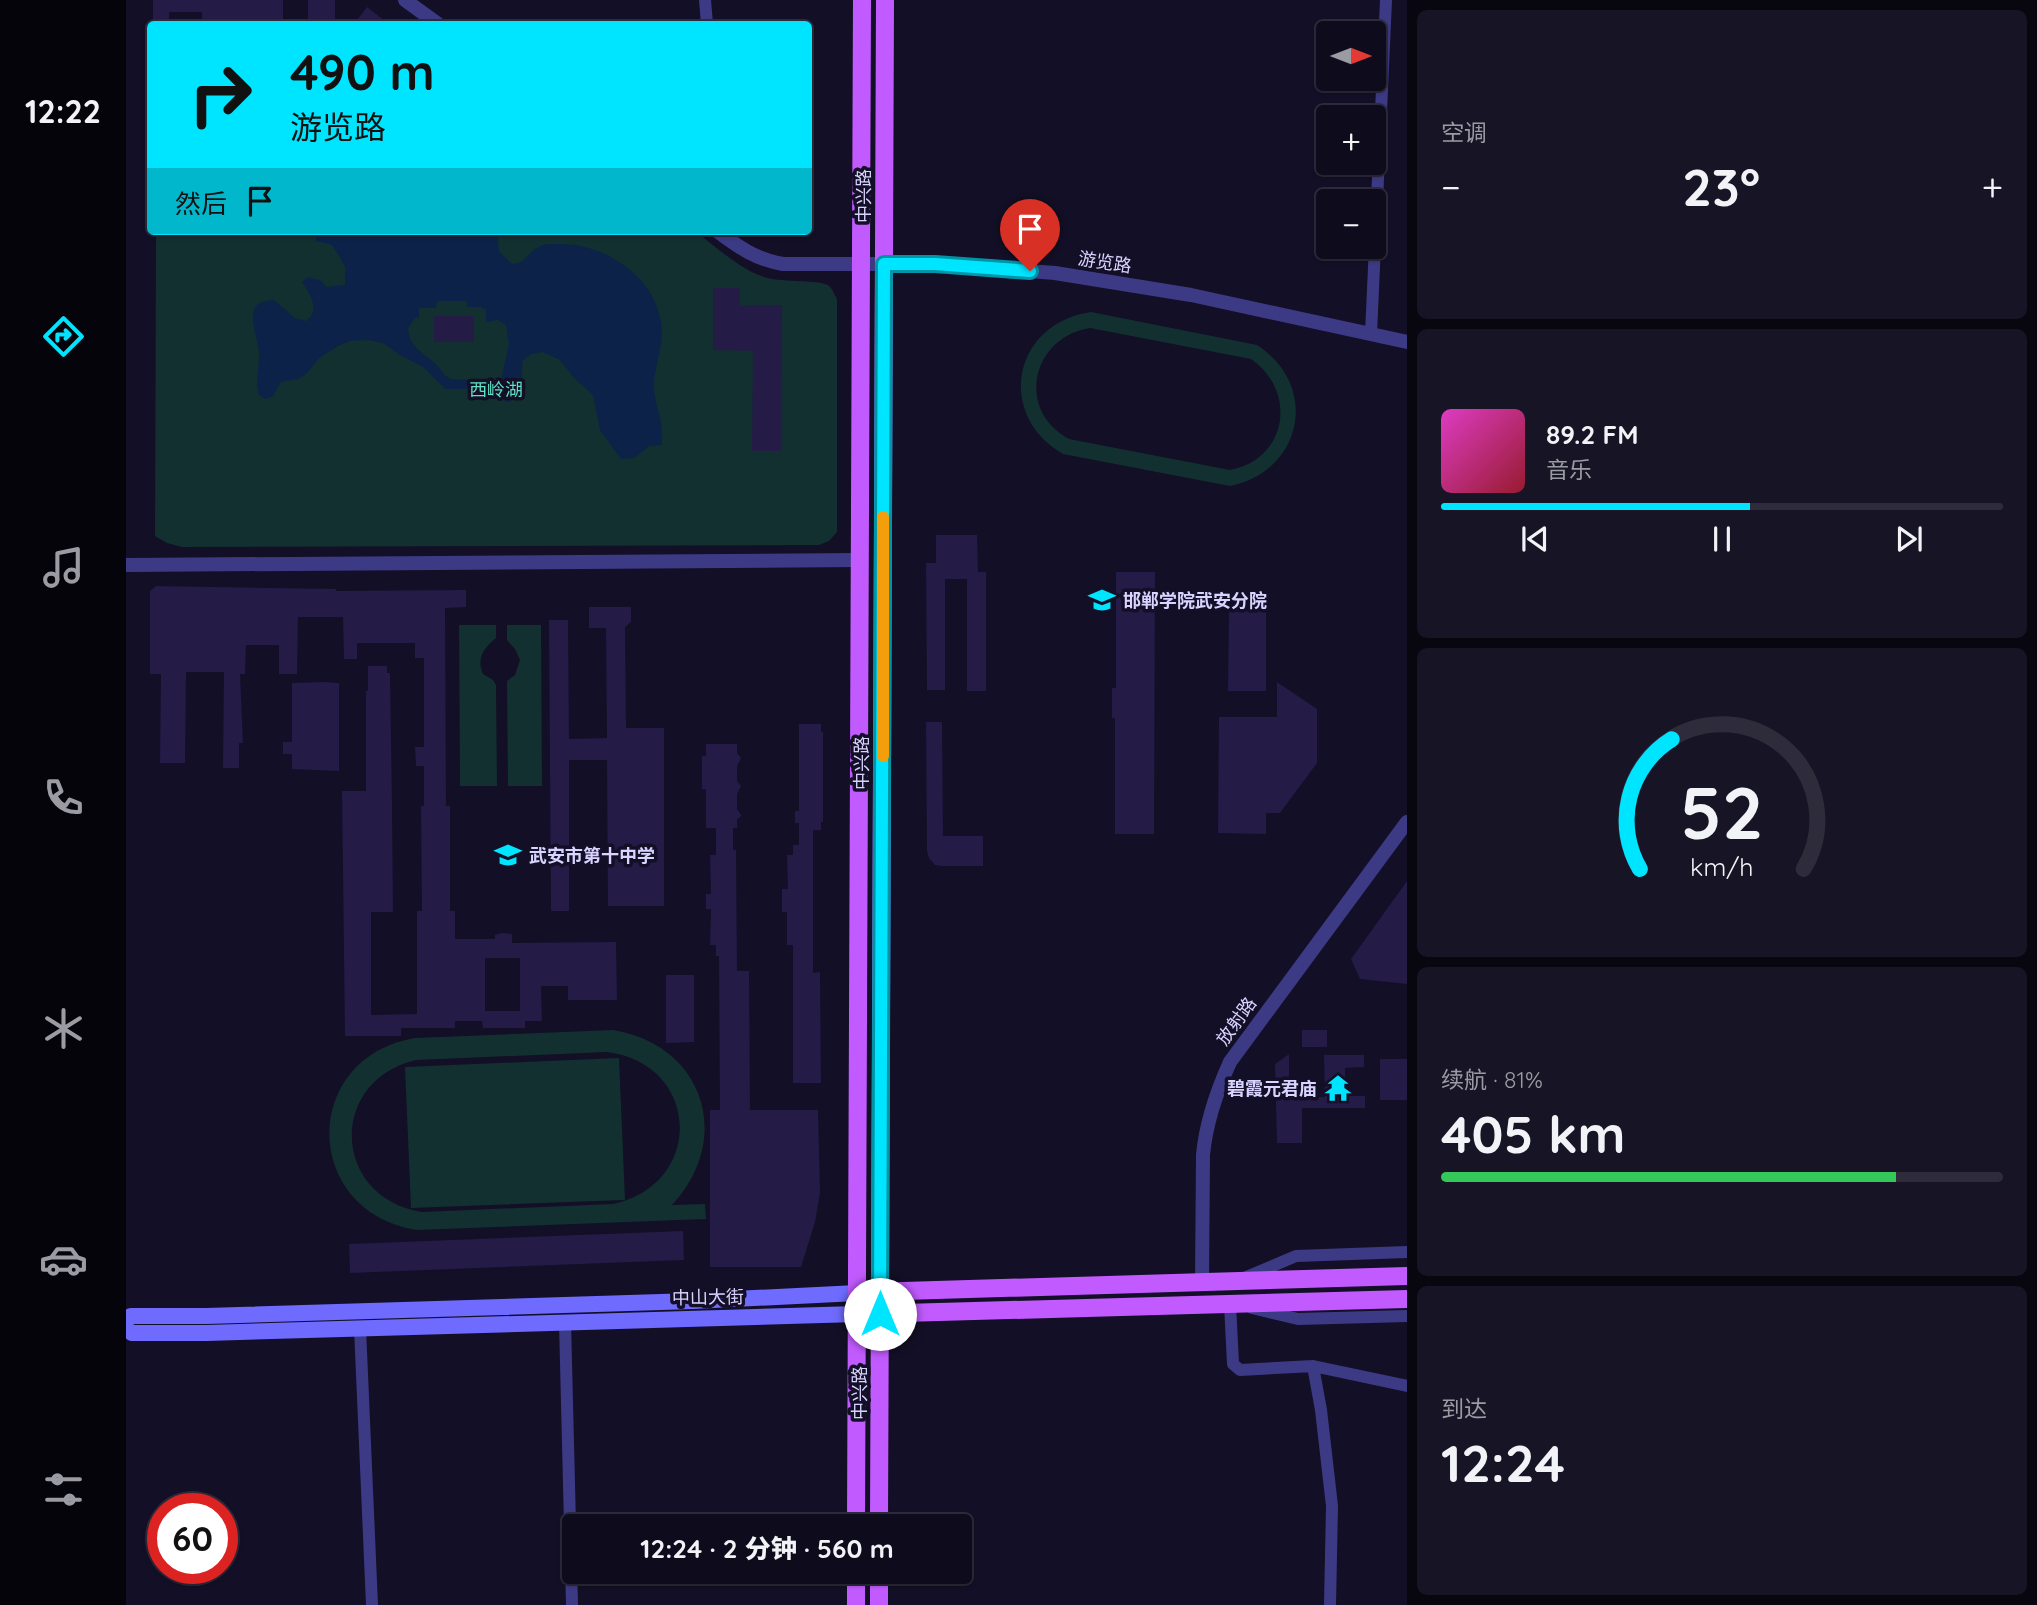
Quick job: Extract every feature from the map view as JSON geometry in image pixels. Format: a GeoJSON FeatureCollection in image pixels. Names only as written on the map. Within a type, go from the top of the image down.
{"type":"FeatureCollection","features":[{"type":"Feature","properties":{"kind":"main road","name":"中兴路"},"geometry":{"type":"LineString","coordinates":[[856,1514],[862,0]]}},
{"type":"Feature","properties":{"kind":"main road","name":"中兴路"},"geometry":{"type":"LineString","coordinates":[[879,1514],[885,0]]}},
{"type":"Feature","properties":{"kind":"main road","name":"中山大街"},"geometry":{"type":"LineString","coordinates":[[126,1318],[1407,1276]]}},
{"type":"Feature","properties":{"kind":"main road","name":"中山大街"},"geometry":{"type":"LineString","coordinates":[[126,1329],[132,1333],[144,1333],[360,1328],[1407,1299]]}},
{"type":"Feature","properties":{"kind":"main road"},"geometry":{"type":"LineString","coordinates":[[856,1584],[856,1605]]}},
{"type":"Feature","properties":{"kind":"main road"},"geometry":{"type":"LineString","coordinates":[[879,1584],[879,1605]]}},
{"type":"Feature","properties":{"kind":"street"},"geometry":{"type":"LineString","coordinates":[[405,0],[434,21]]}},
{"type":"Feature","properties":{"kind":"street"},"geometry":{"type":"LineString","coordinates":[[705,0],[707,21]]}},
{"type":"Feature","properties":{"kind":"street"},"geometry":{"type":"LineString","coordinates":[[1371,334],[1386,0]]}},
{"type":"Feature","properties":{"kind":"street","name":"游览路"},"geometry":{"type":"LineString","coordinates":[[722,235],[745,252],[783,264],[935,264],[1055,273],[1191,295],[1407,342]]}},
{"type":"Feature","properties":{"kind":"street"},"geometry":{"type":"LineString","coordinates":[[126,565],[860,560]]}},
{"type":"Feature","properties":{"kind":"street","name":"放射路"},"geometry":{"type":"LineString","coordinates":[[1202,1282],[1203,1155],[1210,1110],[1218,1088],[1230,1062],[1407,822]]}},
{"type":"Feature","properties":{"kind":"street"},"geometry":{"type":"LineString","coordinates":[[1238,1281],[1296,1256],[1407,1252]]}},
{"type":"Feature","properties":{"kind":"street"},"geometry":{"type":"LineString","coordinates":[[1407,1316],[1298,1320],[1232,1304],[1233,1364],[1240,1370],[1313,1366],[1407,1386]]}},
{"type":"Feature","properties":{"kind":"street"},"geometry":{"type":"LineString","coordinates":[[565,1322],[572,1605]]}},
{"type":"Feature","properties":{"kind":"street"},"geometry":{"type":"LineString","coordinates":[[360,1328],[372,1605]]}},
{"type":"Feature","properties":{"kind":"street"},"geometry":{"type":"LineString","coordinates":[[1313,1366],[1332,1506],[1331,1605]]}},
{"type":"Feature","properties":{"kind":"green space","name":"西岭湖"},"geometry":{"type":"Polygon","coordinates":[[[156,235],[700,235],[730,258],[759,275],[828,285],[837,299],[837,532],[829,541],[819,545],[182,547],[155,536],[156,235]]]}},
{"type":"Feature","properties":{"kind":"green space"},"geometry":{"type":"Polygon","coordinates":[[[1091,312],[1257,345],[1277,362],[1290,382],[1295,404],[1294,425],[1287,446],[1274,463],[1255,477],[1230,486],[1063,454],[1041,437],[1028,417],[1021,395],[1022,372],[1030,351],[1044,333],[1065,320],[1091,312]],[[1090,328],[1070,334],[1055,345],[1044,359],[1038,376],[1037,394],[1041,411],[1052,426],[1069,439],[1230,470],[1249,463],[1264,453],[1274,439],[1280,423],[1276,389],[1266,373],[1251,359],[1090,328]]]}},
{"type":"Feature","properties":{"kind":"green space"},"geometry":{"type":"Polygon","coordinates":[[[459,625],[496,625],[496,638],[485,650],[480,663],[483,674],[496,685],[497,786],[460,786],[459,625]]]}},
{"type":"Feature","properties":{"kind":"green space"},"geometry":{"type":"Polygon","coordinates":[[[507,625],[541,625],[542,786],[508,786],[507,681],[515,675],[520,660],[507,640],[507,625]]]}},
{"type":"Feature","properties":{"kind":"green space"},"geometry":{"type":"Polygon","coordinates":[[[613,1030],[644,1039],[669,1054],[688,1074],[700,1098],[705,1124],[702,1152],[691,1179],[672,1205],[705,1204],[706,1219],[417,1230],[379,1217],[352,1195],[335,1166],[329,1134],[335,1102],[350,1073],[377,1051],[415,1038],[613,1030]],[[607,1052],[416,1060],[387,1072],[367,1091],[355,1114],[352,1139],[357,1163],[371,1185],[392,1202],[422,1212],[613,1204],[643,1192],[664,1174],[676,1150],[680,1125],[674,1100],[661,1078],[638,1061],[607,1052]]]}},
{"type":"Feature","properties":{"kind":"green space"},"geometry":{"type":"Polygon","coordinates":[[[619,1058],[625,1200],[411,1208],[405,1067],[619,1058]]]}},
{"type":"Feature","properties":{"kind":"water"},"geometry":{"type":"Polygon","coordinates":[[[317,235],[497,235],[499,251],[512,264],[522,261],[538,247],[553,244],[581,246],[611,257],[635,274],[652,296],[658,309],[662,338],[654,386],[662,445],[649,446],[634,458],[621,459],[600,430],[593,395],[574,378],[560,360],[543,352],[531,354],[523,360],[520,388],[510,402],[493,398],[476,389],[445,389],[423,367],[383,343],[368,340],[350,341],[338,346],[319,358],[306,374],[298,379],[281,382],[273,396],[265,399],[259,395],[257,385],[259,356],[253,312],[256,306],[263,302],[274,300],[295,318],[306,321],[313,312],[313,307],[311,297],[302,282],[308,277],[322,281],[326,287],[345,285],[345,266],[332,245],[316,241],[317,235]],[[437,301],[436,308],[419,308],[419,318],[415,318],[408,328],[411,340],[451,379],[501,380],[509,344],[506,325],[498,320],[486,322],[486,309],[482,307],[467,307],[467,301],[437,301]]]}},
{"type":"Feature","properties":{"kind":"building"},"geometry":{"type":"Polygon","coordinates":[[[153,0],[283,0],[283,21],[202,21],[202,12],[169,12],[169,21],[153,21],[153,0]]]}},
{"type":"Feature","properties":{"kind":"building"},"geometry":{"type":"Polygon","coordinates":[[[308,0],[335,0],[335,21],[308,21],[308,0]]]}},
{"type":"Feature","properties":{"kind":"building"},"geometry":{"type":"Polygon","coordinates":[[[367,7],[385,21],[356,21],[367,7]]]}},
{"type":"Feature","properties":{"kind":"building"},"geometry":{"type":"Polygon","coordinates":[[[713,288],[740,288],[740,305],[782,305],[781,451],[752,451],[753,351],[713,350],[713,288]]]}},
{"type":"Feature","properties":{"kind":"building"},"geometry":{"type":"Polygon","coordinates":[[[434,316],[474,316],[474,342],[434,342],[434,316]]]}},
{"type":"Feature","properties":{"kind":"building"},"geometry":{"type":"Polygon","coordinates":[[[936,535],[977,535],[978,572],[986,572],[986,691],[967,691],[967,579],[945,579],[945,690],[927,690],[926,563],[936,563],[936,535]]]}},
{"type":"Feature","properties":{"kind":"building"},"geometry":{"type":"Polygon","coordinates":[[[1116,572],[1155,572],[1154,834],[1115,834],[1115,718],[1112,718],[1112,688],[1116,688],[1116,572]]]}},
{"type":"Feature","properties":{"kind":"building"},"geometry":{"type":"Polygon","coordinates":[[[156,586],[336,591],[466,590],[466,607],[445,608],[446,806],[450,806],[450,911],[455,911],[455,939],[495,939],[495,935],[502,933],[512,934],[512,943],[616,942],[617,1000],[568,1000],[568,986],[541,986],[542,1021],[525,1021],[525,1028],[483,1028],[482,1021],[455,1021],[455,1028],[401,1028],[401,1036],[345,1036],[342,791],[366,791],[368,666],[387,666],[387,673],[390,673],[393,912],[371,912],[371,1015],[417,1014],[417,911],[422,911],[421,806],[424,806],[424,766],[416,766],[415,747],[424,747],[424,658],[415,658],[415,643],[357,643],[357,659],[344,659],[343,617],[298,617],[297,674],[279,674],[279,645],[246,645],[245,674],[240,674],[243,743],[239,743],[239,768],[223,768],[224,672],[186,672],[185,763],[160,763],[161,674],[150,674],[150,591],[156,586]],[[485,958],[485,1011],[520,1011],[520,958],[485,958]]]}},
{"type":"Feature","properties":{"kind":"building"},"geometry":{"type":"Polygon","coordinates":[[[589,607],[631,607],[631,622],[625,627],[626,728],[664,728],[664,906],[608,906],[607,760],[569,760],[569,911],[551,911],[549,620],[568,620],[569,739],[607,738],[606,628],[589,628],[589,607]]]}},
{"type":"Feature","properties":{"kind":"building"},"geometry":{"type":"Polygon","coordinates":[[[1229,610],[1266,610],[1266,691],[1228,691],[1229,610]]]}},
{"type":"Feature","properties":{"kind":"building"},"geometry":{"type":"Polygon","coordinates":[[[1277,682],[1317,709],[1317,763],[1280,813],[1266,813],[1266,834],[1218,833],[1219,717],[1277,717],[1277,682]]]}},
{"type":"Feature","properties":{"kind":"building"},"geometry":{"type":"Polygon","coordinates":[[[292,683],[339,683],[339,771],[292,769],[292,754],[283,754],[283,742],[292,742],[292,683]]]}},
{"type":"Feature","properties":{"kind":"building"},"geometry":{"type":"Polygon","coordinates":[[[926,722],[942,722],[943,836],[983,836],[983,866],[941,866],[935,865],[929,858],[926,722]]]}},
{"type":"Feature","properties":{"kind":"building"},"geometry":{"type":"Polygon","coordinates":[[[799,724],[821,724],[823,732],[823,822],[821,830],[813,830],[813,973],[820,972],[821,1083],[793,1083],[793,945],[787,945],[787,912],[782,912],[782,889],[788,889],[787,855],[793,855],[793,845],[799,845],[799,823],[795,823],[795,811],[799,811],[799,724]]]}},
{"type":"Feature","properties":{"kind":"building"},"geometry":{"type":"Polygon","coordinates":[[[706,744],[737,744],[737,753],[741,758],[737,766],[737,781],[741,786],[737,794],[737,809],[742,816],[737,819],[737,828],[733,828],[733,850],[736,850],[737,971],[749,971],[750,1110],[818,1110],[820,1193],[815,1222],[801,1267],[710,1267],[710,1110],[720,1110],[719,956],[716,956],[716,945],[710,945],[711,909],[706,909],[706,894],[711,894],[710,855],[716,855],[716,828],[706,828],[706,789],[702,789],[702,756],[706,756],[706,744]]]}},
{"type":"Feature","properties":{"kind":"building"},"geometry":{"type":"Polygon","coordinates":[[[1407,881],[1407,984],[1360,979],[1351,959],[1407,881]]]}},
{"type":"Feature","properties":{"kind":"building"},"geometry":{"type":"Polygon","coordinates":[[[666,975],[694,975],[694,1042],[666,1043],[666,975]]]}},
{"type":"Feature","properties":{"kind":"building"},"geometry":{"type":"Polygon","coordinates":[[[1302,1030],[1327,1030],[1327,1047],[1302,1047],[1302,1030]]]}},
{"type":"Feature","properties":{"kind":"building"},"geometry":{"type":"Polygon","coordinates":[[[1289,1054],[1289,1097],[1325,1097],[1324,1055],[1364,1055],[1364,1067],[1345,1068],[1345,1096],[1365,1096],[1365,1108],[1302,1108],[1302,1143],[1277,1143],[1275,1064],[1289,1054]]]}},
{"type":"Feature","properties":{"kind":"building"},"geometry":{"type":"Polygon","coordinates":[[[1380,1059],[1407,1059],[1407,1100],[1380,1100],[1380,1059]]]}},
{"type":"Feature","properties":{"kind":"building"},"geometry":{"type":"Polygon","coordinates":[[[683,1231],[684,1260],[350,1273],[349,1244],[683,1231]]]}},
{"type":"Feature","properties":{"kind":"slow traffic"},"geometry":{"type":"LineString","coordinates":[[883,517],[883,756]]}},
{"type":"Feature","properties":{"kind":"place","name":"邯郸学院武安分院"},"geometry":{"type":"Point","coordinates":[1102,600]}},
{"type":"Feature","properties":{"kind":"place","name":"武安市第十中学"},"geometry":{"type":"Point","coordinates":[508,855]}},
{"type":"Feature","properties":{"kind":"place","name":"碧霞元君庙"},"geometry":{"type":"Point","coordinates":[1338,1088]}},
{"type":"Feature","properties":{"kind":"route"},"geometry":{"type":"LineString","coordinates":[[880,1314],[884,264],[935,264],[1030,271]]}}]}
